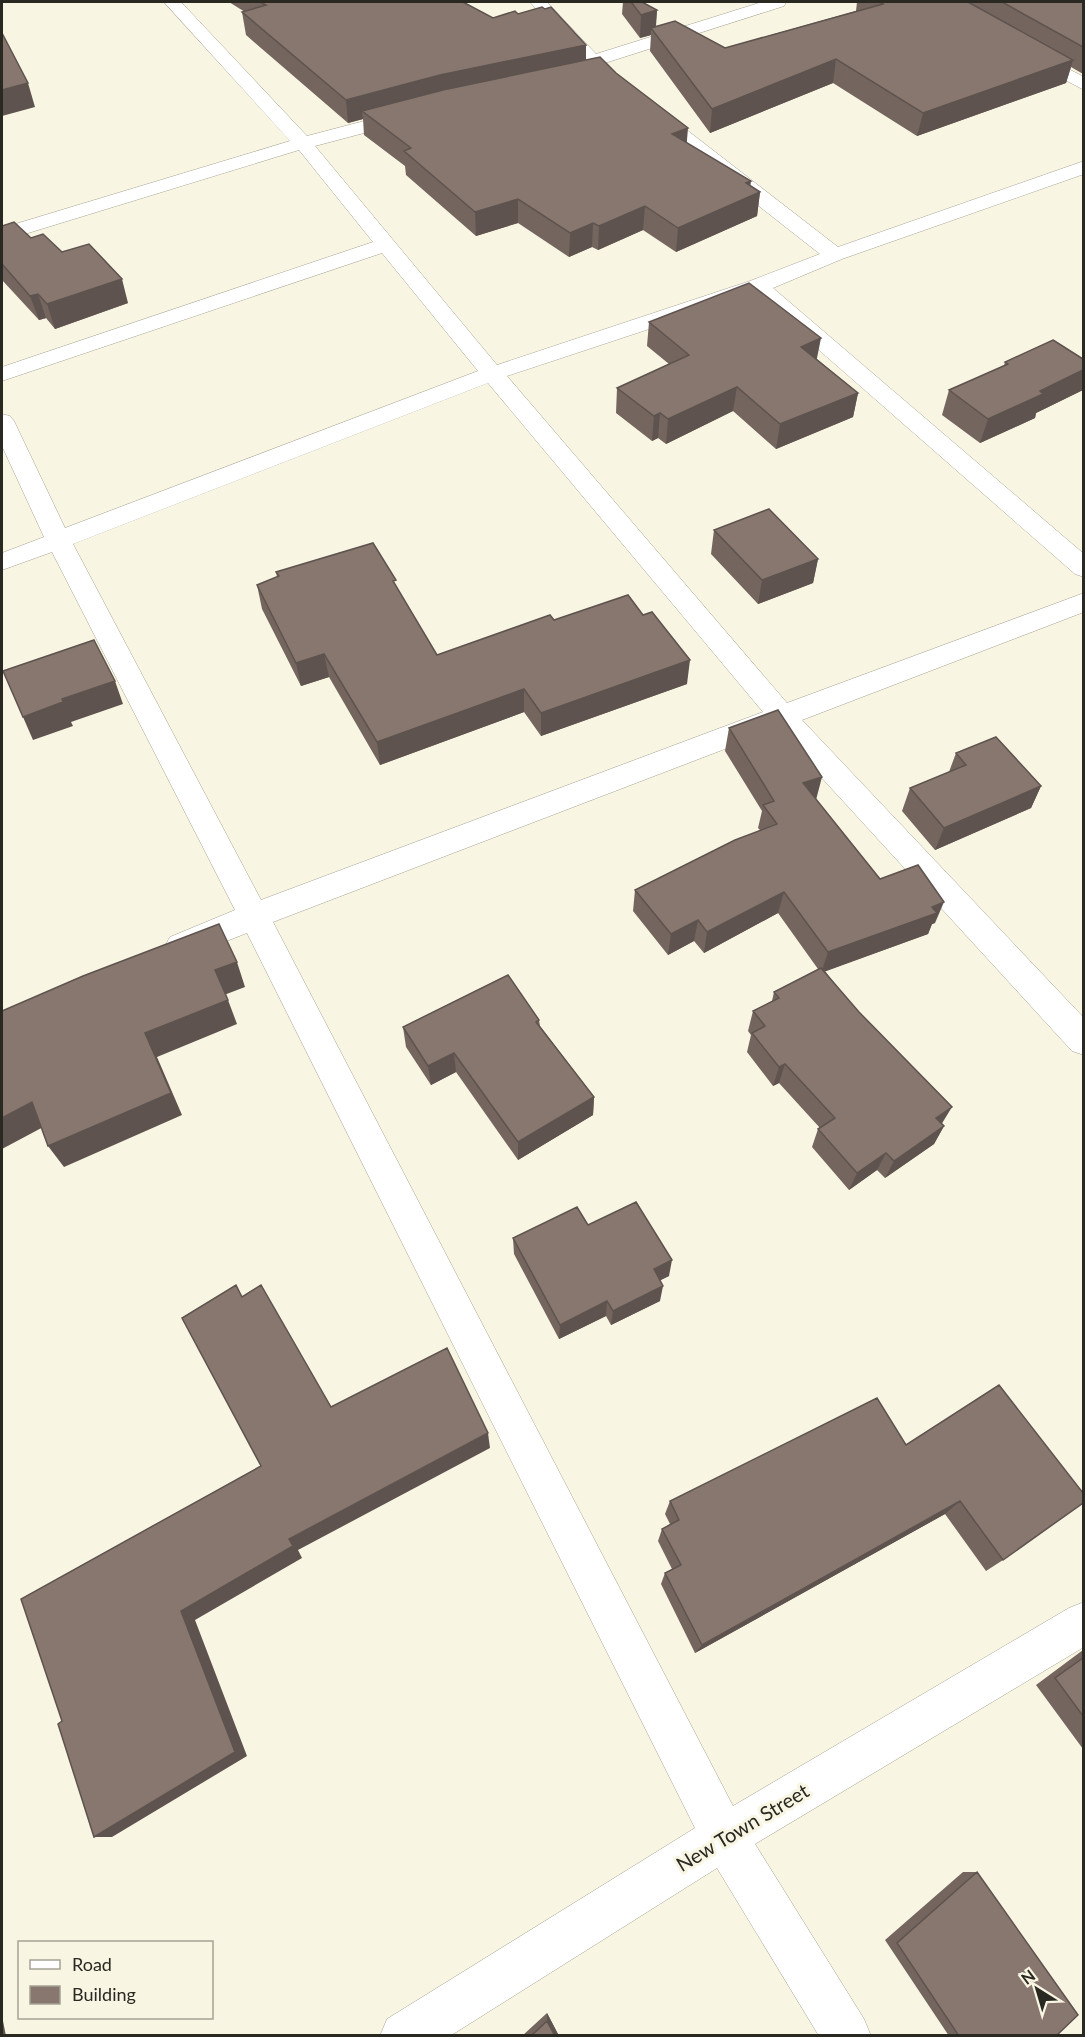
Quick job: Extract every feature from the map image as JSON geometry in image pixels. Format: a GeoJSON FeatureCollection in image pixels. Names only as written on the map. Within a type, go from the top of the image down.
{"type":"FeatureCollection","features":[{"type":"Feature","properties":{"kind":"street"},"geometry":{"type":"LineString","coordinates":[[172,2],[303,143],[548,441],[781,715],[1083,1041]]}},
{"type":"Feature","properties":{"kind":"street"},"geometry":{"type":"LineString","coordinates":[[537,2],[623,90],[835,255]]}},
{"type":"Feature","properties":{"kind":"street"},"geometry":{"type":"LineString","coordinates":[[580,76],[598,66],[778,2]]}},
{"type":"Feature","properties":{"kind":"street"},"geometry":{"type":"LineString","coordinates":[[1012,44],[1083,85]]}},
{"type":"Feature","properties":{"kind":"street"},"geometry":{"type":"LineString","coordinates":[[2,235],[303,143],[419,112]]}},
{"type":"Feature","properties":{"kind":"street"},"geometry":{"type":"LineString","coordinates":[[2,562],[494,373],[758,286],[835,255],[1083,167]]}},
{"type":"Feature","properties":{"kind":"street"},"geometry":{"type":"LineString","coordinates":[[2,374],[387,244]]}},
{"type":"Feature","properties":{"kind":"street"},"geometry":{"type":"LineString","coordinates":[[758,286],[1083,568]]}},
{"type":"Feature","properties":{"kind":"street"},"geometry":{"type":"LineString","coordinates":[[2,421],[58,540],[254,916],[724,1837],[847,2036]]}},
{"type":"Feature","properties":{"kind":"street"},"geometry":{"type":"LineString","coordinates":[[159,955],[254,916],[1083,602]]}},
{"type":"Feature","properties":{"kind":"street","name":"New Town Street"},"geometry":{"type":"LineString","coordinates":[[404,2036],[724,1837],[1083,1623]]}},
{"type":"Feature","properties":{"kind":"building"},"geometry":{"type":"Polygon","coordinates":[[[260,2],[463,2],[493,18],[515,11],[518,14],[542,7],[545,9],[551,7],[586,45],[440,75],[346,100],[242,12],[266,5],[260,2]]]}},
{"type":"Feature","properties":{"kind":"building"},"geometry":{"type":"Polygon","coordinates":[[[631,2],[642,2],[657,10],[641,15],[631,2]]]}},
{"type":"Feature","properties":{"kind":"building"},"geometry":{"type":"Polygon","coordinates":[[[879,2],[968,2],[1073,60],[923,113],[836,59],[712,109],[651,28],[675,21],[725,48],[883,4],[879,2]]]}},
{"type":"Feature","properties":{"kind":"building"},"geometry":{"type":"Polygon","coordinates":[[[1002,2],[1083,2],[1083,47],[1002,2]]]}},
{"type":"Feature","properties":{"kind":"building"},"geometry":{"type":"Polygon","coordinates":[[[2,33],[28,83],[2,90],[2,33]]]}},
{"type":"Feature","properties":{"kind":"building"},"geometry":{"type":"Polygon","coordinates":[[[600,57],[616,73],[688,128],[672,134],[751,181],[746,183],[760,192],[678,228],[645,206],[599,226],[593,223],[570,233],[518,199],[475,212],[404,151],[411,148],[362,111],[443,90],[600,57]]]}},
{"type":"Feature","properties":{"kind":"building"},"geometry":{"type":"Polygon","coordinates":[[[14,222],[31,238],[43,234],[62,252],[89,244],[122,279],[47,304],[38,294],[30,296],[2,264],[2,226],[14,222]]]}},
{"type":"Feature","properties":{"kind":"building"},"geometry":{"type":"Polygon","coordinates":[[[749,283],[821,338],[801,347],[858,393],[780,424],[737,387],[668,419],[660,413],[654,416],[617,388],[689,355],[649,322],[749,283]]]}},
{"type":"Feature","properties":{"kind":"building"},"geometry":{"type":"Polygon","coordinates":[[[1053,340],[1083,359],[1083,370],[1040,391],[1043,394],[988,419],[949,390],[1008,364],[1005,362],[1053,340]]]}},
{"type":"Feature","properties":{"kind":"building"},"geometry":{"type":"Polygon","coordinates":[[[769,509],[818,559],[762,580],[714,530],[769,509]]]}},
{"type":"Feature","properties":{"kind":"building"},"geometry":{"type":"Polygon","coordinates":[[[373,543],[437,655],[550,615],[554,620],[628,595],[643,615],[652,612],[690,660],[541,713],[524,689],[377,742],[324,654],[296,663],[257,585],[279,576],[276,572],[373,543]]]}},
{"type":"Feature","properties":{"kind":"building"},"geometry":{"type":"Polygon","coordinates":[[[94,640],[115,681],[62,699],[63,702],[23,717],[3,671],[94,640]]]}},
{"type":"Feature","properties":{"kind":"building"},"geometry":{"type":"Polygon","coordinates":[[[778,710],[822,777],[803,783],[880,879],[918,865],[944,902],[932,907],[937,913],[828,952],[784,892],[707,932],[698,920],[671,934],[635,890],[735,840],[777,824],[763,805],[774,801],[729,728],[778,710]]]}},
{"type":"Feature","properties":{"kind":"building"},"geometry":{"type":"Polygon","coordinates":[[[996,737],[1041,786],[944,828],[910,788],[966,765],[956,753],[996,737]]]}},
{"type":"Feature","properties":{"kind":"building"},"geometry":{"type":"Polygon","coordinates":[[[219,924],[237,962],[215,970],[228,1000],[145,1033],[171,1093],[48,1146],[32,1102],[2,1118],[2,1011],[83,976],[219,924]]]}},
{"type":"Feature","properties":{"kind":"building"},"geometry":{"type":"Polygon","coordinates":[[[821,968],[859,1012],[952,1107],[936,1118],[944,1126],[894,1161],[886,1153],[857,1173],[818,1129],[835,1118],[785,1064],[779,1067],[752,1033],[765,1026],[753,1011],[779,998],[774,992],[821,968]]]}},
{"type":"Feature","properties":{"kind":"building"},"geometry":{"type":"Polygon","coordinates":[[[508,975],[539,1020],[536,1022],[594,1097],[518,1142],[454,1053],[428,1066],[403,1027],[508,975]]]}},
{"type":"Feature","properties":{"kind":"building"},"geometry":{"type":"Polygon","coordinates":[[[636,1202],[672,1260],[654,1269],[663,1286],[613,1311],[607,1301],[560,1325],[513,1238],[577,1207],[588,1225],[636,1202]]]}},
{"type":"Feature","properties":{"kind":"building"},"geometry":{"type":"Polygon","coordinates":[[[236,1285],[242,1297],[261,1285],[331,1407],[447,1348],[488,1433],[289,1539],[293,1546],[181,1611],[235,1752],[94,1837],[58,1724],[62,1721],[21,1599],[261,1466],[182,1318],[236,1285]]]}},
{"type":"Feature","properties":{"kind":"building"},"geometry":{"type":"Polygon","coordinates":[[[999,1385],[1083,1493],[1083,1503],[1003,1560],[960,1501],[702,1645],[665,1573],[681,1565],[662,1529],[679,1520],[670,1501],[877,1398],[906,1445],[999,1385]]]}},
{"type":"Feature","properties":{"kind":"building"},"geometry":{"type":"Polygon","coordinates":[[[1083,1658],[1083,1716],[1055,1678],[1083,1658]]]}},
{"type":"Feature","properties":{"kind":"building"},"geometry":{"type":"Polygon","coordinates":[[[977,1872],[1078,2015],[1056,2036],[959,2036],[897,1943],[977,1872]]]}},
{"type":"Feature","properties":{"kind":"building"},"geometry":{"type":"Polygon","coordinates":[[[547,2021],[555,2036],[531,2036],[547,2021]]]}}]}
